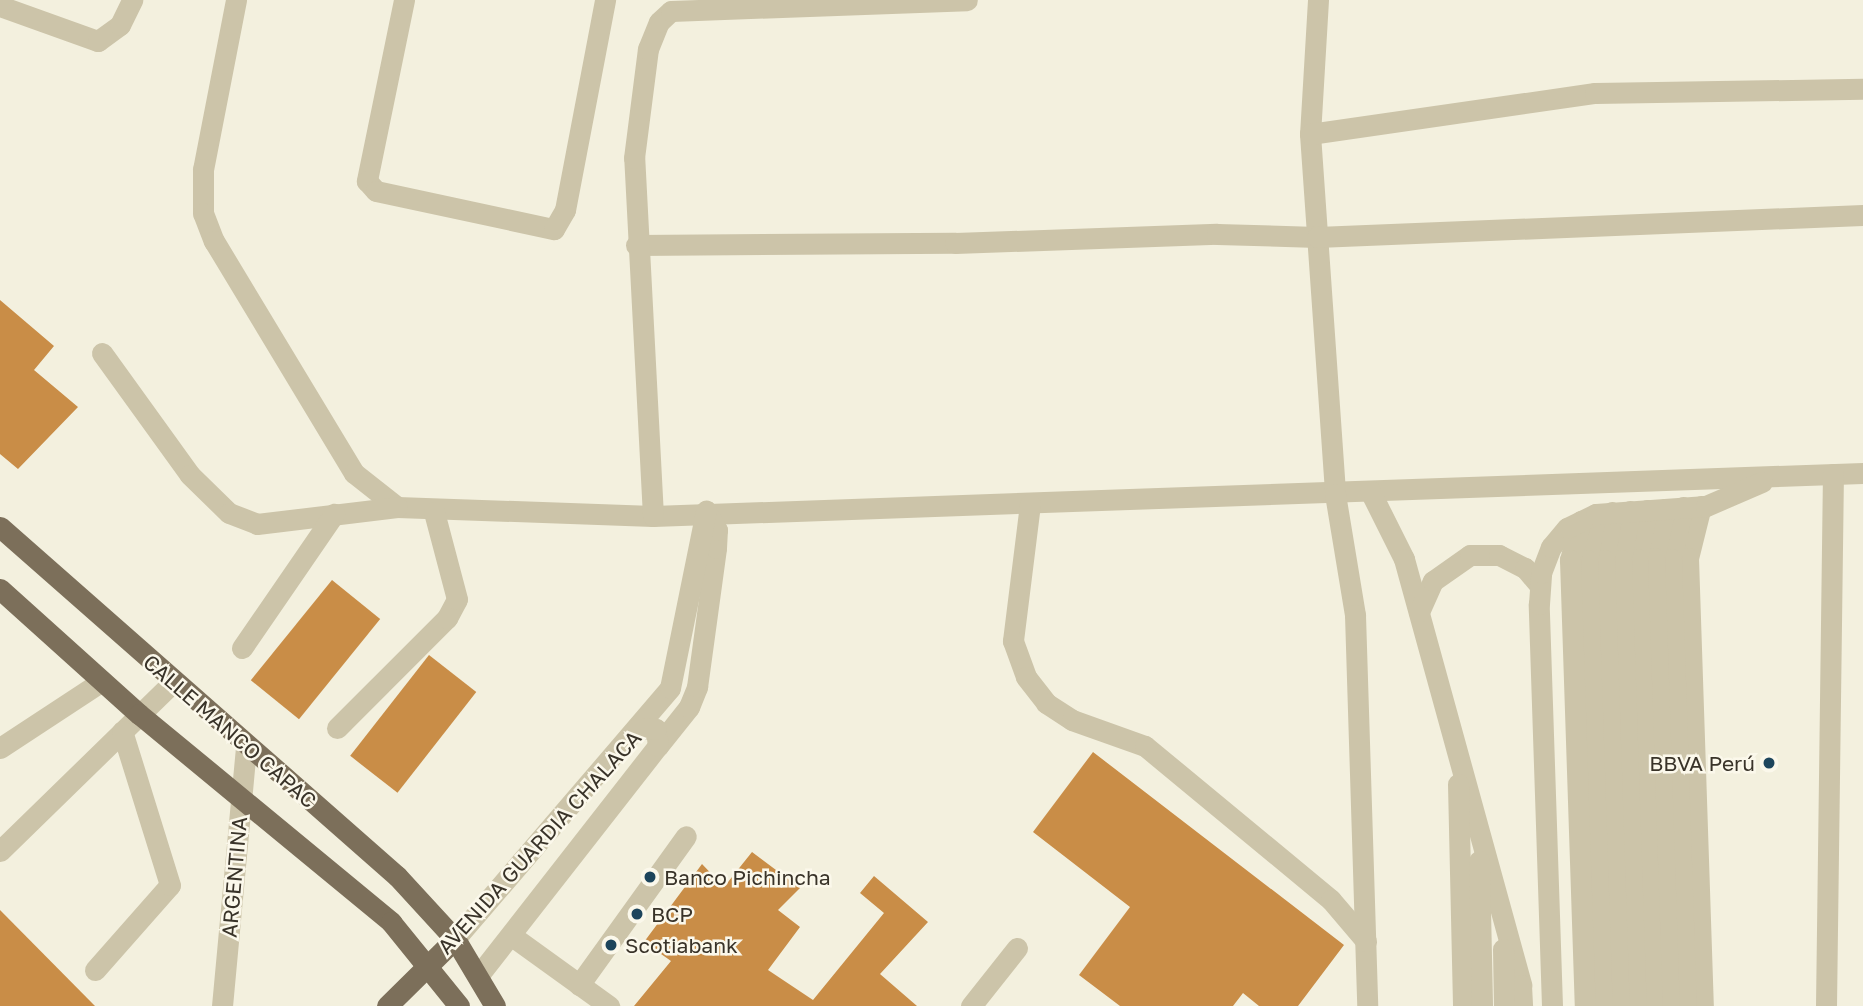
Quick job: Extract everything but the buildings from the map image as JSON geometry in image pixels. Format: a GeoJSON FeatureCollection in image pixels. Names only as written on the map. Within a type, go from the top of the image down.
{"type":"FeatureCollection","features":[{"type":"Feature","properties":{"kind":"main road","name":"CALLE MANCO CAPAC"},"geometry":{"type":"LineString","coordinates":[[0,527],[246,747],[397,876],[454,939],[495,1006]]}},
{"type":"Feature","properties":{"kind":"main road","name":"CALLE MANCO CAPAC"},"geometry":{"type":"LineString","coordinates":[[0,589],[139,715],[391,922],[428,963],[457,1005]]}},
{"type":"Feature","properties":{"kind":"main road","name":"AVENIDA GUARDIA CHALACA"},"geometry":{"type":"LineString","coordinates":[[387,1006],[454,939]]}},
{"type":"Feature","properties":{"kind":"main road","name":"AVENIDA GUARDIA CHALACA"},"geometry":{"type":"LineString","coordinates":[[457,1005],[478,976]]}},
{"type":"Feature","properties":{"kind":"street"},"geometry":{"type":"LineString","coordinates":[[0,6],[98,41],[120,25],[132,0]]}},
{"type":"Feature","properties":{"kind":"street"},"geometry":{"type":"LineString","coordinates":[[236,0],[203,169],[203,213],[214,242],[354,473],[397,507]]}},
{"type":"Feature","properties":{"kind":"street"},"geometry":{"type":"LineString","coordinates":[[404,0],[367,181],[376,191],[554,229],[565,209],[605,0]]}},
{"type":"Feature","properties":{"kind":"street"},"geometry":{"type":"LineString","coordinates":[[653,516],[636,245],[634,159],[648,49],[671,10],[967,0]]}},
{"type":"Feature","properties":{"kind":"street"},"geometry":{"type":"LineString","coordinates":[[1318,0],[1310,134],[1335,494],[1355,615],[1367,1006]]}},
{"type":"Feature","properties":{"kind":"street"},"geometry":{"type":"LineString","coordinates":[[1310,134],[1595,93],[1863,89]]}},
{"type":"Feature","properties":{"kind":"street"},"geometry":{"type":"LineString","coordinates":[[636,245],[955,243],[1217,234],[1317,237],[1863,215]]}},
{"type":"Feature","properties":{"kind":"street"},"geometry":{"type":"LineString","coordinates":[[102,352],[190,475],[229,513],[257,524],[397,507],[434,512],[653,516],[706,511],[1335,494],[1863,473]]}},
{"type":"Feature","properties":{"kind":"street"},"geometry":{"type":"LineString","coordinates":[[1826,1006],[1833,474]]}},
{"type":"Feature","properties":{"kind":"street"},"geometry":{"type":"LineString","coordinates":[[1552,1006],[1540,586],[1551,547],[1639,511],[1773,477]]}},
{"type":"Feature","properties":{"kind":"street"},"geometry":{"type":"LineString","coordinates":[[1370,491],[1404,559],[1502,915],[1522,1006]]}},
{"type":"Feature","properties":{"kind":"street"},"geometry":{"type":"LineString","coordinates":[[1030,503],[1013,641],[1026,677],[1046,703],[1072,720],[1145,746],[1331,900],[1366,941]]}},
{"type":"Feature","properties":{"kind":"street"},"geometry":{"type":"LineString","coordinates":[[638,728],[670,688],[679,663],[695,553],[706,511]]}},
{"type":"Feature","properties":{"kind":"street"},"geometry":{"type":"LineString","coordinates":[[658,746],[689,707],[696,688],[717,530],[706,511]]}},
{"type":"Feature","properties":{"kind":"street"},"geometry":{"type":"LineString","coordinates":[[1585,1006],[1570,560],[1639,511]]}},
{"type":"Feature","properties":{"kind":"street"},"geometry":{"type":"LineString","coordinates":[[1602,1006],[1587,560],[1639,511]]}},
{"type":"Feature","properties":{"kind":"street"},"geometry":{"type":"LineString","coordinates":[[1619,1006],[1604,560],[1639,511]]}},
{"type":"Feature","properties":{"kind":"street"},"geometry":{"type":"LineString","coordinates":[[1636,1006],[1621,560],[1639,511]]}},
{"type":"Feature","properties":{"kind":"street"},"geometry":{"type":"LineString","coordinates":[[1639,511],[1637,559],[1652,1006]]}},
{"type":"Feature","properties":{"kind":"street"},"geometry":{"type":"LineString","coordinates":[[1639,511],[1654,558],[1669,1006]]}},
{"type":"Feature","properties":{"kind":"street"},"geometry":{"type":"LineString","coordinates":[[1639,511],[1671,559],[1686,1006]]}},
{"type":"Feature","properties":{"kind":"street"},"geometry":{"type":"LineString","coordinates":[[1639,511],[1688,558],[1703,1006]]}},
{"type":"Feature","properties":{"kind":"street"},"geometry":{"type":"LineString","coordinates":[[337,728],[447,618],[457,599],[434,512]]}},
{"type":"Feature","properties":{"kind":"street"},"geometry":{"type":"LineString","coordinates":[[242,648],[334,514]]}},
{"type":"Feature","properties":{"kind":"street"},"geometry":{"type":"LineString","coordinates":[[1419,612],[1433,580],[1470,555],[1499,555],[1525,568],[1540,586]]}},
{"type":"Feature","properties":{"kind":"street"},"geometry":{"type":"LineString","coordinates":[[0,748],[102,681]]}},
{"type":"Feature","properties":{"kind":"street"},"geometry":{"type":"LineString","coordinates":[[0,851],[173,681]]}},
{"type":"Feature","properties":{"kind":"street","name":"AVENIDA GUARDIA CHALACA"},"geometry":{"type":"LineString","coordinates":[[454,939],[638,728],[656,729],[658,746],[512,936],[478,976]]}},
{"type":"Feature","properties":{"kind":"street"},"geometry":{"type":"LineString","coordinates":[[95,970],[170,885],[122,731]]}},
{"type":"Feature","properties":{"kind":"street","name":"ARGENTINA"},"geometry":{"type":"LineString","coordinates":[[222,1006],[246,747]]}},
{"type":"Feature","properties":{"kind":"street"},"geometry":{"type":"LineString","coordinates":[[1457,752],[1463,1006]]}},
{"type":"Feature","properties":{"kind":"street"},"geometry":{"type":"LineString","coordinates":[[1478,828],[1482,1006]]}},
{"type":"Feature","properties":{"kind":"street"},"geometry":{"type":"LineString","coordinates":[[579,985],[686,836]]}},
{"type":"Feature","properties":{"kind":"street"},"geometry":{"type":"LineString","coordinates":[[543,839],[569,861]]}},
{"type":"Feature","properties":{"kind":"street"},"geometry":{"type":"LineString","coordinates":[[1502,915],[1504,1006]]}},
{"type":"Feature","properties":{"kind":"street"},"geometry":{"type":"LineString","coordinates":[[512,936],[609,1006]]}},
{"type":"Feature","properties":{"kind":"street"},"geometry":{"type":"LineString","coordinates":[[971,1006],[1017,947]]}},
{"type":"Feature","properties":{"kind":"place","name":"BBVA Perú"},"geometry":{"type":"Point","coordinates":[1769,763]}},
{"type":"Feature","properties":{"kind":"place","name":"Banco Pichincha"},"geometry":{"type":"Point","coordinates":[650,877]}},
{"type":"Feature","properties":{"kind":"place","name":"BCP"},"geometry":{"type":"Point","coordinates":[637,914]}},
{"type":"Feature","properties":{"kind":"place","name":"Scotiabank"},"geometry":{"type":"Point","coordinates":[611,945]}}]}
